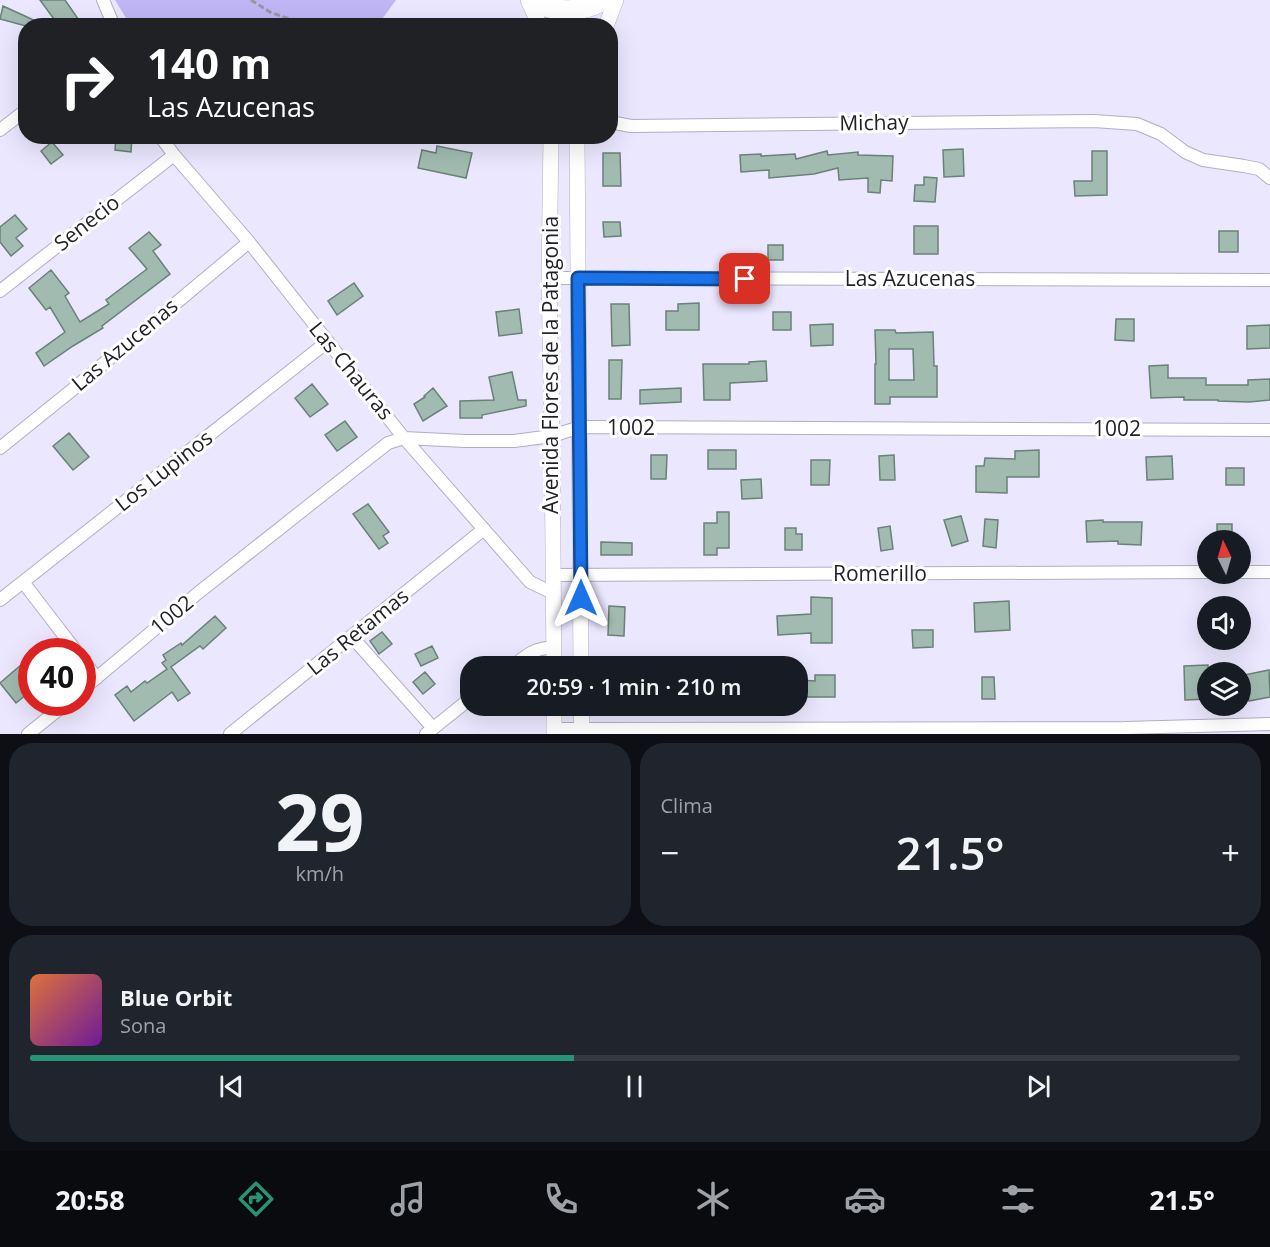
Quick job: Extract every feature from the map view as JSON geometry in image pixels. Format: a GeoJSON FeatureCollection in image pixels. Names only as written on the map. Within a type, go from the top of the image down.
{"type":"FeatureCollection","features":[{"type":"Feature","properties":{"kind":"main road"},"geometry":{"type":"LineString","coordinates":[[533,0],[557,10],[576,10],[594,6],[604,0]]}},
{"type":"Feature","properties":{"kind":"street"},"geometry":{"type":"LineString","coordinates":[[103,0],[111,18]]}},
{"type":"Feature","properties":{"kind":"street"},"geometry":{"type":"LineString","coordinates":[[528,0],[536,18]]}},
{"type":"Feature","properties":{"kind":"street"},"geometry":{"type":"LineString","coordinates":[[609,18],[616,0]]}},
{"type":"Feature","properties":{"kind":"street"},"geometry":{"type":"LineString","coordinates":[[0,130],[18,116]]}},
{"type":"Feature","properties":{"kind":"street","name":"Michay"},"geometry":{"type":"LineString","coordinates":[[618,124],[630,126],[1082,121],[1137,124],[1161,134],[1185,152],[1203,160],[1244,165],[1260,170],[1270,178]]}},
{"type":"Feature","properties":{"kind":"street","name":"Las Chauras"},"geometry":{"type":"LineString","coordinates":[[165,144],[249,242],[404,438],[530,582],[553,593]]}},
{"type":"Feature","properties":{"kind":"street","name":"Avenida Flores de la Patagonia"},"geometry":{"type":"LineString","coordinates":[[551,144],[549,278],[554,656]]}},
{"type":"Feature","properties":{"kind":"street","name":"Avenida Flores de la Patagonia"},"geometry":{"type":"LineString","coordinates":[[577,144],[581,656]]}},
{"type":"Feature","properties":{"kind":"street","name":"Senecio"},"geometry":{"type":"LineString","coordinates":[[0,291],[174,155]]}},
{"type":"Feature","properties":{"kind":"street","name":"Las Azucenas"},"geometry":{"type":"LineString","coordinates":[[0,448],[249,242]]}},
{"type":"Feature","properties":{"kind":"street","name":"Las Azucenas"},"geometry":{"type":"LineString","coordinates":[[549,278],[1270,280]]}},
{"type":"Feature","properties":{"kind":"street","name":"Los Lupinos"},"geometry":{"type":"LineString","coordinates":[[0,600],[327,342]]}},
{"type":"Feature","properties":{"kind":"street","name":"1002"},"geometry":{"type":"LineString","coordinates":[[98,678],[198,593],[379,450],[388,443],[404,438],[514,441],[552,436],[579,428],[1270,430]]}},
{"type":"Feature","properties":{"kind":"street","name":"Las Retamas"},"geometry":{"type":"LineString","coordinates":[[230,734],[484,529]]}},
{"type":"Feature","properties":{"kind":"street","name":"Romerillo"},"geometry":{"type":"LineString","coordinates":[[552,575],[1197,572]]}},
{"type":"Feature","properties":{"kind":"street"},"geometry":{"type":"LineString","coordinates":[[1251,572],[1270,572]]}},
{"type":"Feature","properties":{"kind":"street"},"geometry":{"type":"LineString","coordinates":[[23,582],[66,638]]}},
{"type":"Feature","properties":{"kind":"street"},"geometry":{"type":"LineString","coordinates":[[352,637],[430,731],[460,707]]}},
{"type":"Feature","properties":{"kind":"street"},"geometry":{"type":"LineString","coordinates":[[525,656],[538,649],[553,646]]}},
{"type":"Feature","properties":{"kind":"street"},"geometry":{"type":"LineString","coordinates":[[28,734],[50,716]]}},
{"type":"Feature","properties":{"kind":"street"},"geometry":{"type":"LineString","coordinates":[[581,716],[582,731]]}},
{"type":"Feature","properties":{"kind":"street"},"geometry":{"type":"LineString","coordinates":[[554,731],[1125,731],[1270,724]]}},
{"type":"Feature","properties":{"kind":"path"},"geometry":{"type":"LineString","coordinates":[[251,0],[270,12],[286,18]]}},
{"type":"Feature","properties":{"kind":"shaded area"},"geometry":{"type":"Polygon","coordinates":[[[115,0],[396,0],[383,18],[126,18],[115,0]]]}},
{"type":"Feature","properties":{"kind":"building"},"geometry":{"type":"Polygon","coordinates":[[[40,0],[65,0],[77,18],[53,18],[40,0]]]}},
{"type":"Feature","properties":{"kind":"building"},"geometry":{"type":"Polygon","coordinates":[[[3,6],[29,18],[18,18],[18,24],[0,19],[3,6]]]}},
{"type":"Feature","properties":{"kind":"building"},"geometry":{"type":"Polygon","coordinates":[[[50,144],[54,144],[63,155],[51,164],[41,151],[50,144]]]}},
{"type":"Feature","properties":{"kind":"building"},"geometry":{"type":"Polygon","coordinates":[[[115,144],[132,144],[131,152],[115,150],[115,144]]]}},
{"type":"Feature","properties":{"kind":"building"},"geometry":{"type":"Polygon","coordinates":[[[437,146],[472,153],[466,178],[418,168],[422,150],[436,153],[437,146]]]}},
{"type":"Feature","properties":{"kind":"building"},"geometry":{"type":"Polygon","coordinates":[[[963,149],[964,176],[944,177],[943,150],[963,149]]]}},
{"type":"Feature","properties":{"kind":"building"},"geometry":{"type":"Polygon","coordinates":[[[827,151],[828,155],[858,152],[858,155],[893,156],[892,181],[881,180],[880,193],[868,192],[868,178],[839,180],[838,168],[814,174],[769,178],[769,170],[741,172],[740,155],[795,154],[796,159],[827,151]]]}},
{"type":"Feature","properties":{"kind":"building"},"geometry":{"type":"Polygon","coordinates":[[[1092,151],[1107,151],[1107,195],[1075,196],[1074,181],[1092,181],[1092,151]]]}},
{"type":"Feature","properties":{"kind":"building"},"geometry":{"type":"Polygon","coordinates":[[[603,153],[620,153],[621,186],[603,186],[603,153]]]}},
{"type":"Feature","properties":{"kind":"building"},"geometry":{"type":"Polygon","coordinates":[[[924,177],[937,178],[935,202],[914,201],[915,185],[924,185],[924,177]]]}},
{"type":"Feature","properties":{"kind":"building"},"geometry":{"type":"Polygon","coordinates":[[[15,215],[27,229],[16,238],[23,246],[11,256],[0,242],[0,227],[15,215]]]}},
{"type":"Feature","properties":{"kind":"building"},"geometry":{"type":"Polygon","coordinates":[[[603,222],[620,222],[621,236],[604,237],[603,222]]]}},
{"type":"Feature","properties":{"kind":"building"},"geometry":{"type":"Polygon","coordinates":[[[914,226],[938,226],[938,254],[914,254],[914,226]]]}},
{"type":"Feature","properties":{"kind":"building"},"geometry":{"type":"Polygon","coordinates":[[[1219,231],[1238,231],[1238,252],[1219,252],[1219,231]]]}},
{"type":"Feature","properties":{"kind":"building"},"geometry":{"type":"Polygon","coordinates":[[[149,232],[161,245],[153,251],[170,274],[102,326],[103,328],[44,366],[36,353],[65,332],[50,307],[46,310],[29,288],[51,270],[69,293],[65,296],[80,322],[109,304],[106,300],[147,269],[129,248],[149,232]]]}},
{"type":"Feature","properties":{"kind":"building"},"geometry":{"type":"Polygon","coordinates":[[[768,245],[783,245],[783,260],[768,260],[768,245]]]}},
{"type":"Feature","properties":{"kind":"building"},"geometry":{"type":"Polygon","coordinates":[[[354,283],[363,296],[337,315],[328,301],[354,283]]]}},
{"type":"Feature","properties":{"kind":"building"},"geometry":{"type":"Polygon","coordinates":[[[699,303],[699,330],[666,330],[666,311],[678,311],[678,304],[699,303]]]}},
{"type":"Feature","properties":{"kind":"building"},"geometry":{"type":"Polygon","coordinates":[[[611,304],[629,304],[630,345],[612,346],[611,304]]]}},
{"type":"Feature","properties":{"kind":"building"},"geometry":{"type":"Polygon","coordinates":[[[519,309],[522,333],[499,336],[496,312],[519,309]]]}},
{"type":"Feature","properties":{"kind":"building"},"geometry":{"type":"Polygon","coordinates":[[[773,312],[791,312],[791,330],[773,330],[773,312]]]}},
{"type":"Feature","properties":{"kind":"building"},"geometry":{"type":"Polygon","coordinates":[[[1116,319],[1134,319],[1134,341],[1115,340],[1116,319]]]}},
{"type":"Feature","properties":{"kind":"building"},"geometry":{"type":"Polygon","coordinates":[[[833,324],[833,345],[811,346],[810,325],[833,324]]]}},
{"type":"Feature","properties":{"kind":"building"},"geometry":{"type":"Polygon","coordinates":[[[1270,325],[1270,348],[1247,349],[1247,326],[1270,325]]]}},
{"type":"Feature","properties":{"kind":"building"},"geometry":{"type":"Polygon","coordinates":[[[875,330],[895,330],[896,333],[933,332],[934,366],[937,366],[937,397],[890,397],[890,404],[875,404],[875,330]],[[889,349],[889,380],[914,380],[913,349],[889,349]]]}},
{"type":"Feature","properties":{"kind":"building"},"geometry":{"type":"Polygon","coordinates":[[[609,360],[622,360],[621,399],[609,399],[609,360]]]}},
{"type":"Feature","properties":{"kind":"building"},"geometry":{"type":"Polygon","coordinates":[[[766,361],[767,381],[730,383],[730,400],[704,400],[703,364],[749,364],[749,362],[766,361]]]}},
{"type":"Feature","properties":{"kind":"building"},"geometry":{"type":"Polygon","coordinates":[[[1168,365],[1168,378],[1206,378],[1206,385],[1248,385],[1248,380],[1270,379],[1270,400],[1249,402],[1184,400],[1184,397],[1151,398],[1149,366],[1168,365]]]}},
{"type":"Feature","properties":{"kind":"building"},"geometry":{"type":"Polygon","coordinates":[[[512,372],[518,400],[526,400],[526,406],[482,415],[482,418],[460,418],[460,401],[494,400],[489,377],[512,372]]]}},
{"type":"Feature","properties":{"kind":"building"},"geometry":{"type":"Polygon","coordinates":[[[312,384],[328,404],[310,417],[295,398],[312,384]]]}},
{"type":"Feature","properties":{"kind":"building"},"geometry":{"type":"Polygon","coordinates":[[[433,388],[447,406],[423,421],[414,404],[433,388]]]}},
{"type":"Feature","properties":{"kind":"building"},"geometry":{"type":"Polygon","coordinates":[[[681,388],[681,402],[640,404],[640,390],[681,388]]]}},
{"type":"Feature","properties":{"kind":"building"},"geometry":{"type":"Polygon","coordinates":[[[345,421],[357,437],[337,451],[325,435],[345,421]]]}},
{"type":"Feature","properties":{"kind":"building"},"geometry":{"type":"Polygon","coordinates":[[[69,433],[89,457],[73,470],[53,446],[69,433]]]}},
{"type":"Feature","properties":{"kind":"building"},"geometry":{"type":"Polygon","coordinates":[[[708,450],[736,450],[736,469],[708,469],[708,450]]]}},
{"type":"Feature","properties":{"kind":"building"},"geometry":{"type":"Polygon","coordinates":[[[1039,450],[1039,477],[1007,477],[1007,493],[976,492],[976,466],[984,466],[985,458],[1015,459],[1015,451],[1039,450]]]}},
{"type":"Feature","properties":{"kind":"building"},"geometry":{"type":"Polygon","coordinates":[[[651,455],[667,455],[666,479],[651,479],[651,455]]]}},
{"type":"Feature","properties":{"kind":"building"},"geometry":{"type":"Polygon","coordinates":[[[894,455],[895,480],[880,480],[879,456],[894,455]]]}},
{"type":"Feature","properties":{"kind":"building"},"geometry":{"type":"Polygon","coordinates":[[[1172,456],[1173,479],[1147,480],[1146,457],[1172,456]]]}},
{"type":"Feature","properties":{"kind":"building"},"geometry":{"type":"Polygon","coordinates":[[[811,460],[830,460],[829,485],[811,485],[811,460]]]}},
{"type":"Feature","properties":{"kind":"building"},"geometry":{"type":"Polygon","coordinates":[[[1226,468],[1244,468],[1244,485],[1226,485],[1226,468]]]}},
{"type":"Feature","properties":{"kind":"building"},"geometry":{"type":"Polygon","coordinates":[[[761,479],[762,498],[742,499],[741,480],[761,479]]]}},
{"type":"Feature","properties":{"kind":"building"},"geometry":{"type":"Polygon","coordinates":[[[368,504],[389,532],[383,536],[388,543],[379,549],[353,514],[368,504]]]}},
{"type":"Feature","properties":{"kind":"building"},"geometry":{"type":"Polygon","coordinates":[[[717,512],[729,512],[729,548],[717,548],[717,555],[704,555],[704,523],[717,523],[717,512]]]}},
{"type":"Feature","properties":{"kind":"building"},"geometry":{"type":"Polygon","coordinates":[[[961,516],[968,541],[952,546],[944,520],[961,516]]]}},
{"type":"Feature","properties":{"kind":"building"},"geometry":{"type":"Polygon","coordinates":[[[985,519],[998,520],[996,548],[983,546],[985,519]]]}},
{"type":"Feature","properties":{"kind":"building"},"geometry":{"type":"Polygon","coordinates":[[[1103,520],[1103,522],[1142,522],[1141,545],[1118,544],[1118,541],[1087,542],[1086,521],[1103,520]]]}},
{"type":"Feature","properties":{"kind":"building"},"geometry":{"type":"Polygon","coordinates":[[[1217,524],[1232,524],[1232,530],[1217,530],[1217,524]]]}},
{"type":"Feature","properties":{"kind":"building"},"geometry":{"type":"Polygon","coordinates":[[[890,526],[893,549],[881,551],[878,528],[890,526]]]}},
{"type":"Feature","properties":{"kind":"building"},"geometry":{"type":"Polygon","coordinates":[[[785,528],[796,528],[796,534],[802,534],[802,550],[785,550],[785,528]]]}},
{"type":"Feature","properties":{"kind":"building"},"geometry":{"type":"Polygon","coordinates":[[[601,542],[632,543],[632,555],[601,555],[601,542]]]}},
{"type":"Feature","properties":{"kind":"building"},"geometry":{"type":"Polygon","coordinates":[[[811,597],[832,598],[832,643],[811,643],[811,633],[778,635],[777,616],[811,614],[811,597]]]}},
{"type":"Feature","properties":{"kind":"building"},"geometry":{"type":"Polygon","coordinates":[[[1009,601],[1010,630],[975,632],[974,603],[1009,601]]]}},
{"type":"Feature","properties":{"kind":"building"},"geometry":{"type":"Polygon","coordinates":[[[609,606],[625,607],[624,636],[608,635],[609,606]]]}},
{"type":"Feature","properties":{"kind":"building"},"geometry":{"type":"Polygon","coordinates":[[[215,616],[226,628],[203,649],[200,646],[171,667],[190,693],[178,701],[172,692],[134,721],[115,695],[127,686],[131,692],[167,669],[162,663],[166,660],[163,655],[181,643],[182,645],[215,616]]]}},
{"type":"Feature","properties":{"kind":"building"},"geometry":{"type":"Polygon","coordinates":[[[912,630],[933,630],[933,647],[913,648],[912,630]]]}},
{"type":"Feature","properties":{"kind":"building"},"geometry":{"type":"Polygon","coordinates":[[[382,632],[392,644],[379,654],[370,641],[382,632]]]}},
{"type":"Feature","properties":{"kind":"building"},"geometry":{"type":"Polygon","coordinates":[[[432,646],[438,658],[421,666],[415,654],[432,646]]]}},
{"type":"Feature","properties":{"kind":"building"},"geometry":{"type":"Polygon","coordinates":[[[1197,665],[1197,699],[1185,700],[1184,666],[1197,665]]]}},
{"type":"Feature","properties":{"kind":"building"},"geometry":{"type":"Polygon","coordinates":[[[18,668],[18,701],[16,703],[0,683],[18,668]]]}},
{"type":"Feature","properties":{"kind":"building"},"geometry":{"type":"Polygon","coordinates":[[[1269,670],[1270,697],[1251,701],[1251,674],[1269,670]]]}},
{"type":"Feature","properties":{"kind":"building"},"geometry":{"type":"Polygon","coordinates":[[[425,672],[435,684],[423,694],[413,682],[425,672]]]}},
{"type":"Feature","properties":{"kind":"building"},"geometry":{"type":"Polygon","coordinates":[[[815,675],[835,675],[835,697],[808,697],[808,681],[815,681],[815,675]]]}},
{"type":"Feature","properties":{"kind":"building"},"geometry":{"type":"Polygon","coordinates":[[[982,677],[994,677],[995,699],[982,699],[982,677]]]}},
{"type":"Feature","properties":{"kind":"route"},"geometry":{"type":"LineString","coordinates":[[581,598],[578,278],[745,279]]}}]}
